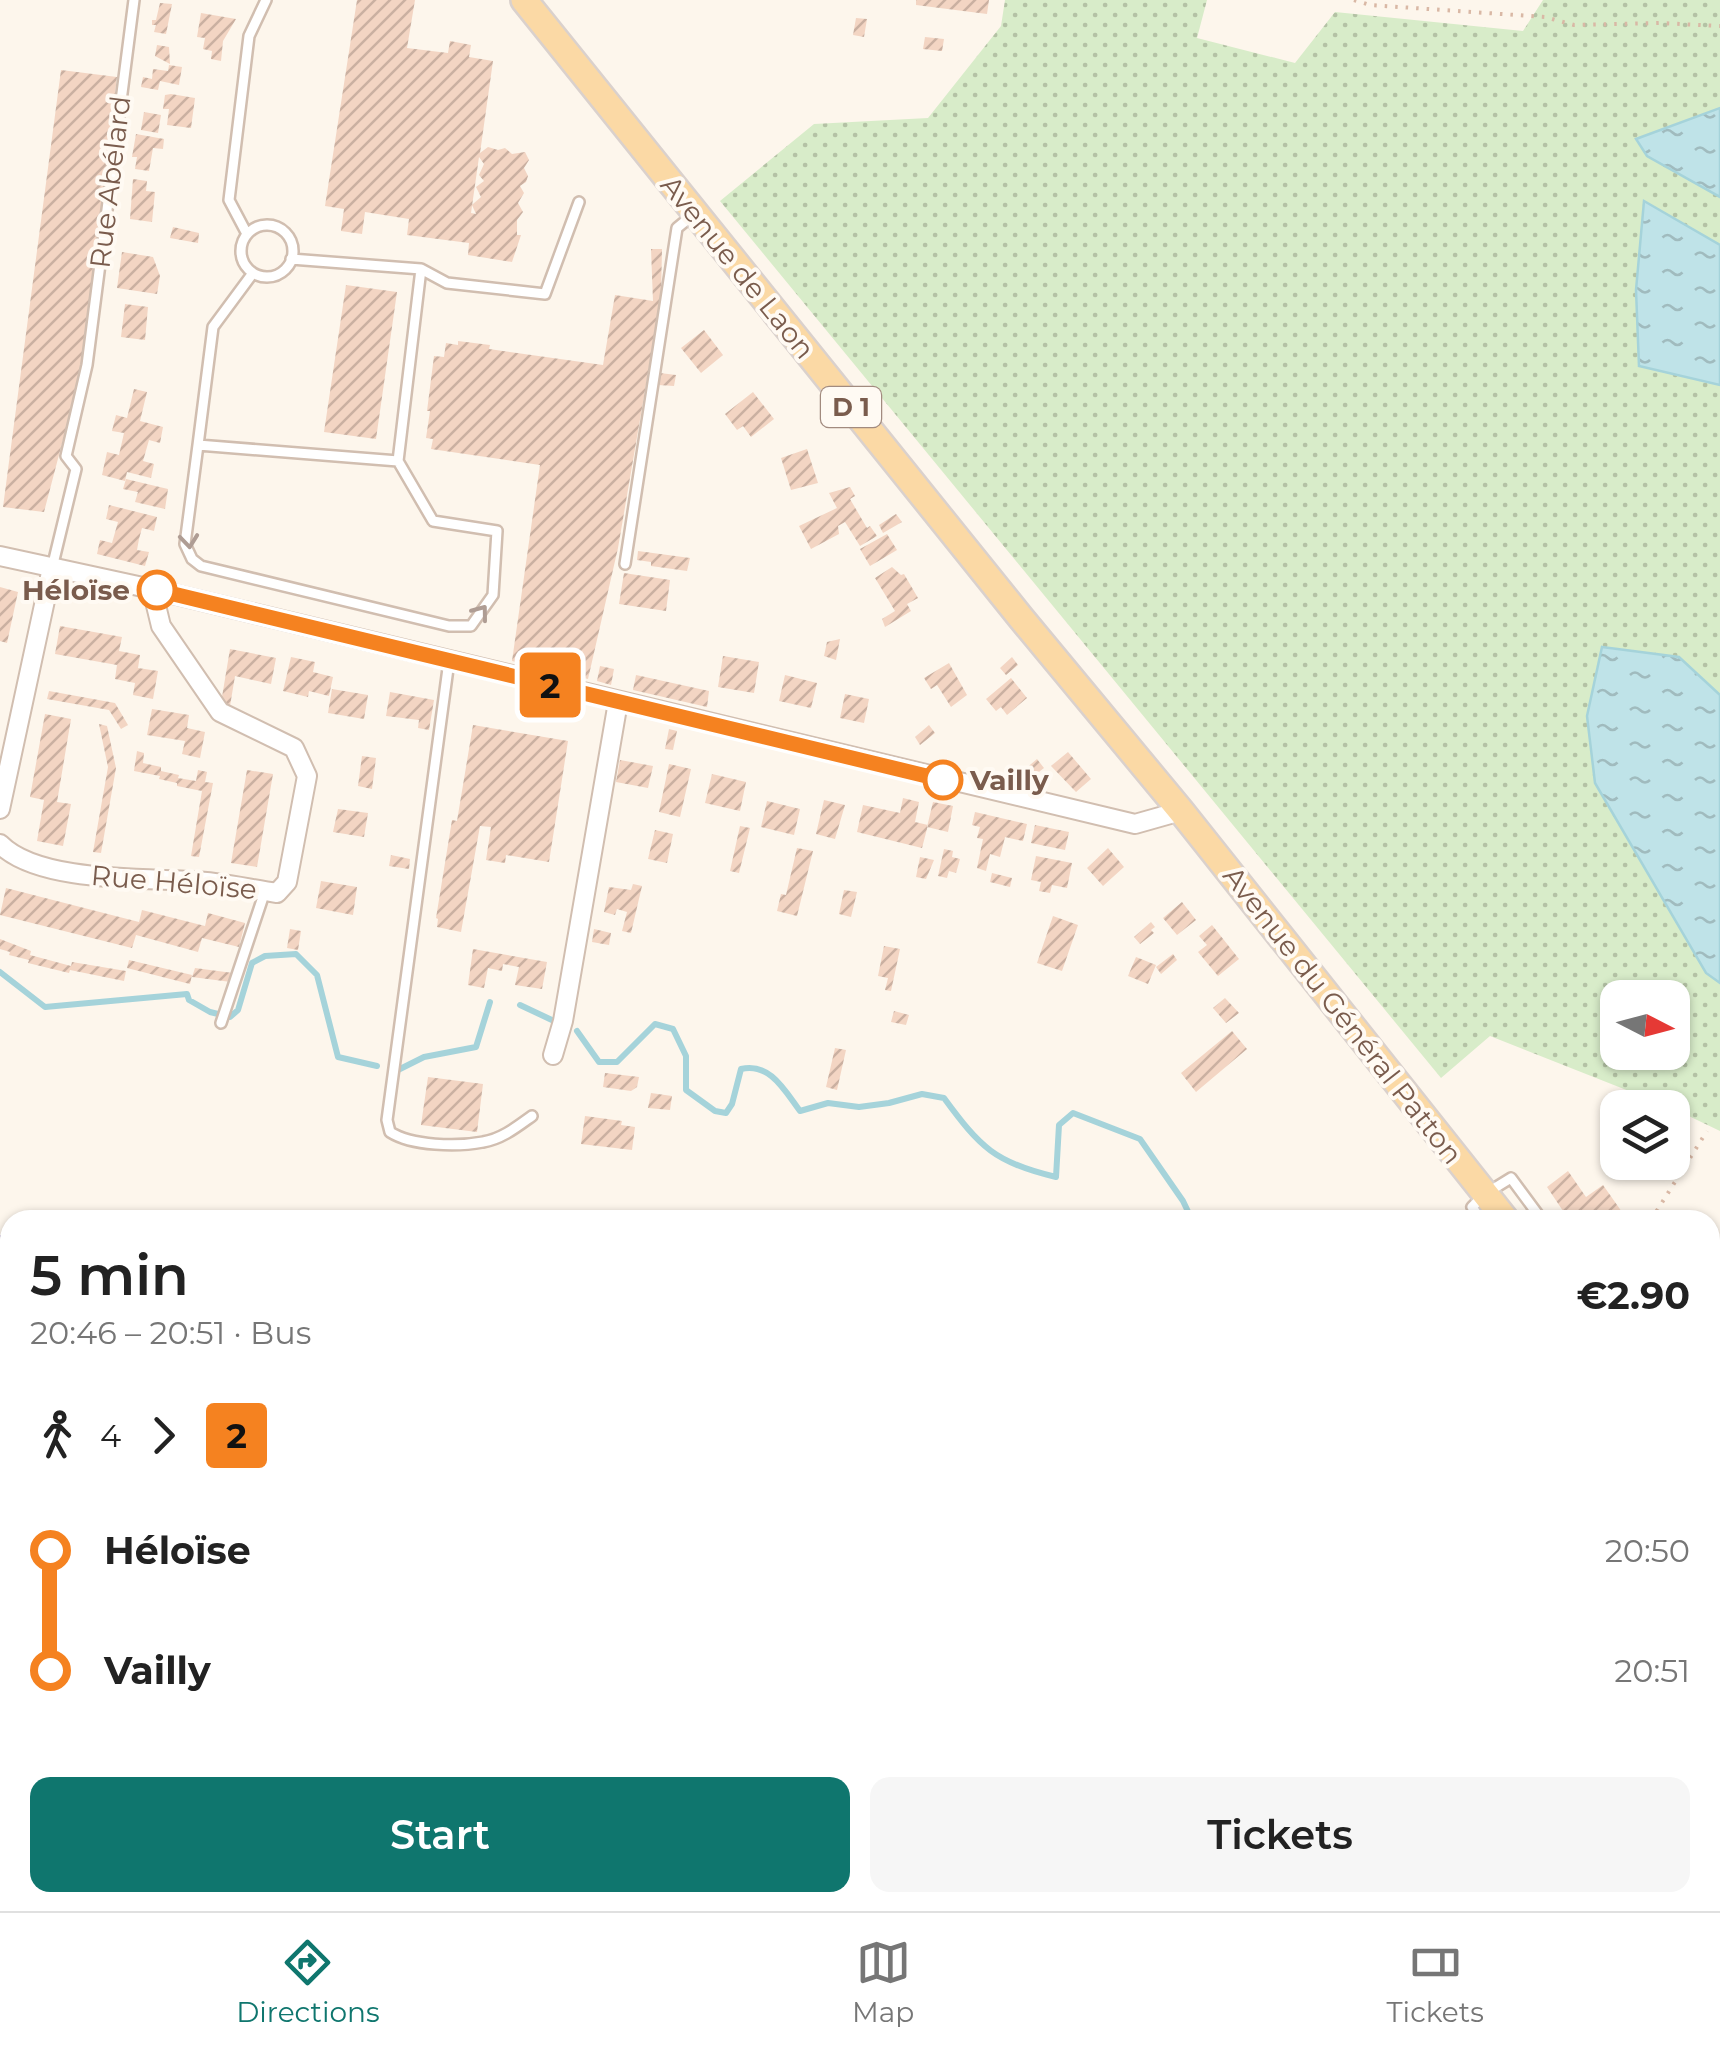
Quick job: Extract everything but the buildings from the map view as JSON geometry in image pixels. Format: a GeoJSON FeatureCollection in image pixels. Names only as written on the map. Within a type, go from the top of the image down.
{"type":"FeatureCollection","features":[{"type":"Feature","properties":{"kind":"main road","name":"Avenue de Laon"},"geometry":{"type":"LineString","coordinates":[[524,0],[1181,811]]}},
{"type":"Feature","properties":{"kind":"main road","name":"Avenue du Général Patton"},"geometry":{"type":"LineString","coordinates":[[1181,811],[1483,1207]]}},
{"type":"Feature","properties":{"kind":"street"},"geometry":{"type":"LineString","coordinates":[[0,556],[1135,824],[1181,811]]}},
{"type":"Feature","properties":{"kind":"street"},"geometry":{"type":"LineString","coordinates":[[0,809],[52,568]]}},
{"type":"Feature","properties":{"kind":"street","name":"Rue Héloïse"},"geometry":{"type":"LineString","coordinates":[[0,844],[13,858],[101,879],[197,881],[277,892],[287,882],[307,776],[294,748],[220,712],[161,626],[152,589]]}},
{"type":"Feature","properties":{"kind":"street"},"geometry":{"type":"LineString","coordinates":[[553,1055],[563,1021],[618,702]]}},
{"type":"Feature","properties":{"kind":"lane","name":"Rue Abélard"},"geometry":{"type":"LineString","coordinates":[[52,568],[76,470],[66,456],[87,365],[134,0]]}},
{"type":"Feature","properties":{"kind":"lane"},"geometry":{"type":"LineString","coordinates":[[248,234],[229,200],[249,36],[266,0]]}},
{"type":"Feature","properties":{"kind":"lane"},"geometry":{"type":"LineString","coordinates":[[291,259],[422,269],[447,284],[545,294],[580,202]]}},
{"type":"Feature","properties":{"kind":"lane"},"geometry":{"type":"LineString","coordinates":[[625,564],[677,228],[695,214]]}},
{"type":"Feature","properties":{"kind":"lane"},"geometry":{"type":"LineString","coordinates":[[262,226],[280,228],[291,242],[291,259],[276,276],[253,273],[241,255],[248,234],[262,226]]}},
{"type":"Feature","properties":{"kind":"lane"},"geometry":{"type":"LineString","coordinates":[[253,273],[213,327],[185,544],[192,560],[201,566],[449,626],[471,626],[494,596],[498,532],[433,521],[398,462],[422,269]]}},
{"type":"Feature","properties":{"kind":"lane"},"geometry":{"type":"LineString","coordinates":[[198,445],[398,462]]}},
{"type":"Feature","properties":{"kind":"lane"},"geometry":{"type":"LineString","coordinates":[[449,661],[387,1120],[390,1132],[407,1143],[484,1142],[506,1134],[532,1116]]}},
{"type":"Feature","properties":{"kind":"lane"},"geometry":{"type":"LineString","coordinates":[[221,1022],[266,891]]}},
{"type":"Feature","properties":{"kind":"lane"},"geometry":{"type":"LineString","coordinates":[[1483,1207],[1511,1178],[1535,1210]]}},
{"type":"Feature","properties":{"kind":"path"},"geometry":{"type":"LineString","coordinates":[[1354,0],[1370,5],[1545,17],[1574,25],[1720,26]]}},
{"type":"Feature","properties":{"kind":"path"},"geometry":{"type":"LineString","coordinates":[[1657,1210],[1707,1132]]}},
{"type":"Feature","properties":{"kind":"green space"},"geometry":{"type":"Polygon","coordinates":[[[1005,0],[1207,0],[1197,38],[1295,63],[1335,12],[1523,31],[1543,0],[1720,0],[1720,1131],[1690,1117],[1690,1090],[1626,1090],[1490,1036],[1441,1078],[720,201],[814,124],[928,118],[1001,26],[1005,0]]]}},
{"type":"Feature","properties":{"kind":"water"},"geometry":{"type":"Polygon","coordinates":[[[1720,108],[1720,197],[1647,156],[1636,139],[1720,108]]]}},
{"type":"Feature","properties":{"kind":"water"},"geometry":{"type":"Polygon","coordinates":[[[1644,201],[1720,245],[1720,385],[1639,366],[1636,290],[1644,201]]]}},
{"type":"Feature","properties":{"kind":"water"},"geometry":{"type":"Polygon","coordinates":[[[1602,647],[1679,657],[1720,695],[1720,983],[1706,973],[1595,783],[1587,716],[1602,647]]]}},
{"type":"Feature","properties":{"kind":"waterway"},"geometry":{"type":"LineString","coordinates":[[0,972],[45,1007],[187,994],[189,1000],[210,1012],[230,1017],[238,1010],[252,963],[265,956],[296,954],[317,975],[338,1057],[377,1066]]}},
{"type":"Feature","properties":{"kind":"waterway"},"geometry":{"type":"LineString","coordinates":[[398,1070],[424,1057],[476,1047],[490,1002]]}},
{"type":"Feature","properties":{"kind":"waterway"},"geometry":{"type":"LineString","coordinates":[[520,1005],[554,1021]]}},
{"type":"Feature","properties":{"kind":"waterway"},"geometry":{"type":"LineString","coordinates":[[577,1031],[599,1062],[617,1062],[655,1024],[673,1029],[686,1056],[686,1090],[715,1111],[726,1113],[741,1069],[751,1068],[776,1080],[800,1111],[828,1103],[859,1107],[889,1103],[922,1094],[944,1098],[991,1151],[1018,1166],[1056,1177],[1059,1125],[1073,1113],[1140,1139],[1187,1210]]}},
{"type":"Feature","properties":{"kind":"bus line","name":"2"},"geometry":{"type":"LineString","coordinates":[[157,590],[943,780]]}},
{"type":"Feature","properties":{"kind":"place","name":"Héloïse"},"geometry":{"type":"Point","coordinates":[157,590]}},
{"type":"Feature","properties":{"kind":"place","name":"Vailly"},"geometry":{"type":"Point","coordinates":[943,780]}}]}
